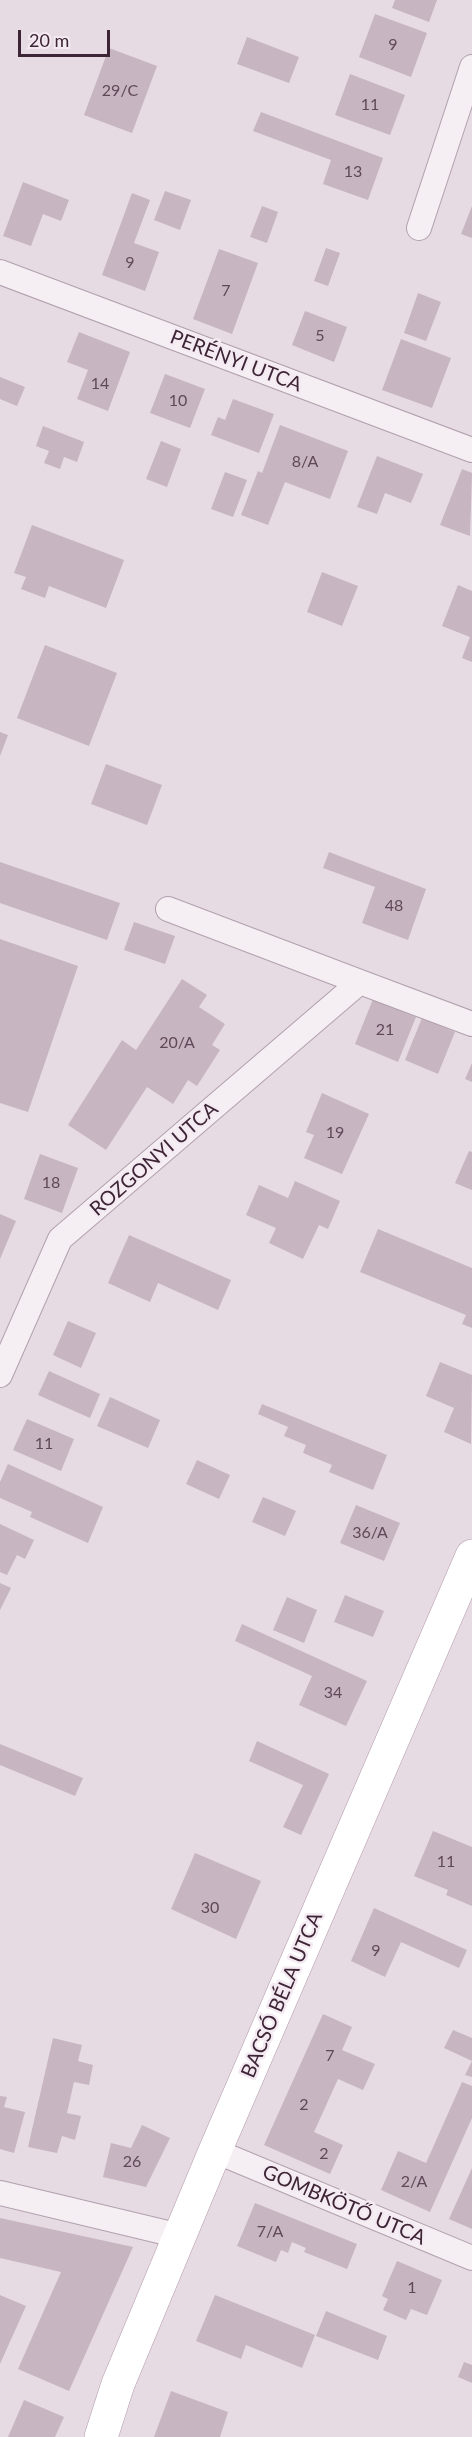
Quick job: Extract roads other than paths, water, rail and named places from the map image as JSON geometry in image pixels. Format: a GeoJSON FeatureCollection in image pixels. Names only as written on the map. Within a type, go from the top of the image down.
{"type":"FeatureCollection","features":[{"type":"Feature","properties":{"kind":"main road","name":"BACSÓ BÉLA UTCA"},"geometry":{"type":"LineString","coordinates":[[101,2437],[118,2384],[215,2151],[472,1556]]}},
{"type":"Feature","properties":{"kind":"street"},"geometry":{"type":"LineString","coordinates":[[419,228],[472,68]]}},
{"type":"Feature","properties":{"kind":"street","name":"PERÉNYI UTCA"},"geometry":{"type":"LineString","coordinates":[[0,272],[472,450]]}},
{"type":"Feature","properties":{"kind":"street"},"geometry":{"type":"LineString","coordinates":[[168,909],[472,1024]]}},
{"type":"Feature","properties":{"kind":"street","name":"ROZGONYI UTCA"},"geometry":{"type":"LineString","coordinates":[[0,1375],[60,1239],[360,982]]}},
{"type":"Feature","properties":{"kind":"street","name":"GOMBKÖTŐ UTCA"},"geometry":{"type":"LineString","coordinates":[[215,2151],[472,2259]]}},
{"type":"Feature","properties":{"kind":"street"},"geometry":{"type":"LineString","coordinates":[[0,2193],[180,2236]]}}]}
